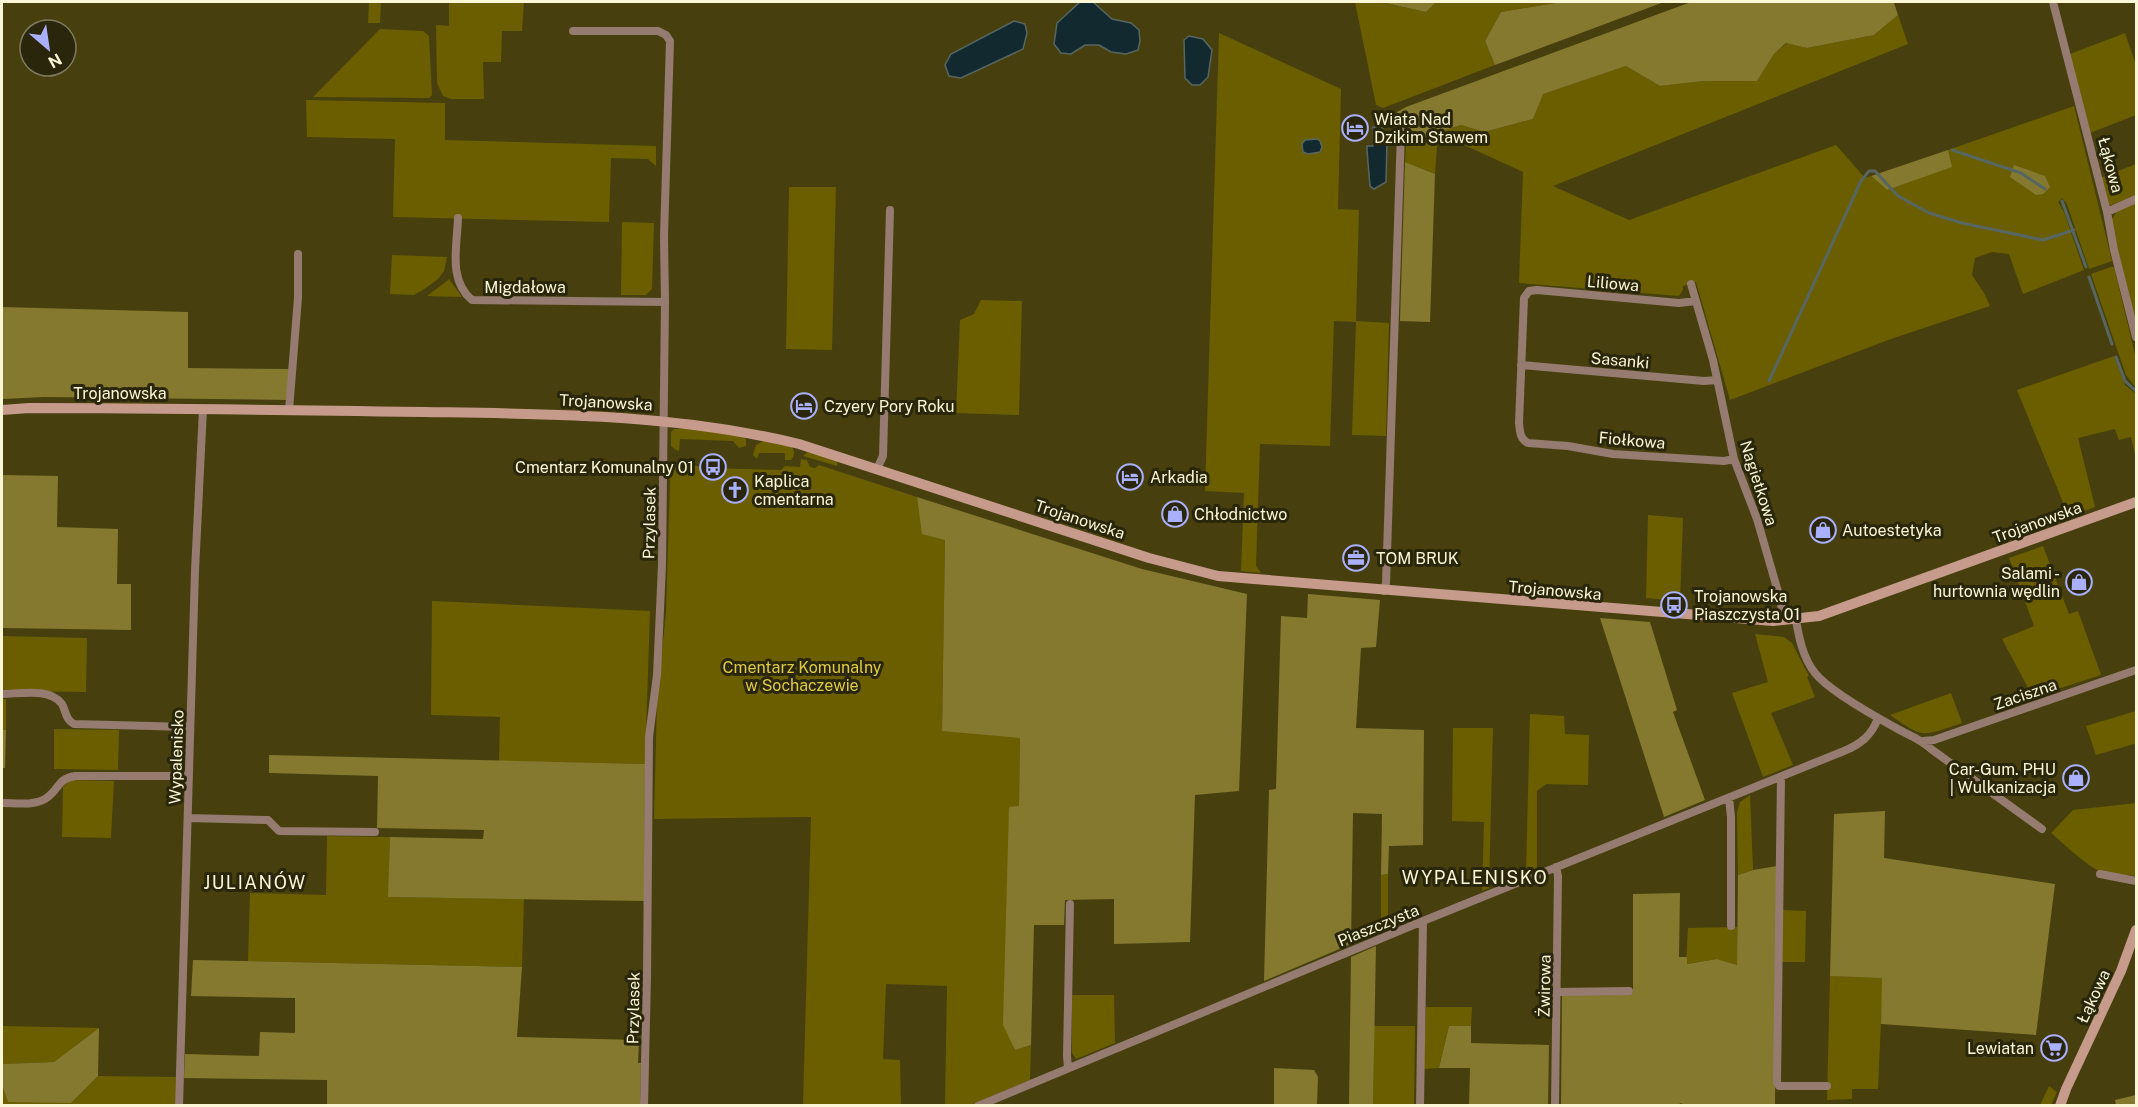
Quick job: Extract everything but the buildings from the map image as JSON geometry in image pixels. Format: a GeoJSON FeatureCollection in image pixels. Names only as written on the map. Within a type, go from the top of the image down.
{"type":"FeatureCollection","features":[{"type":"Feature","properties":{"kind":"street","name":"Łąkowa"},"geometry":{"type":"LineString","coordinates":[[2053,2],[2107,212],[2136,337]]}},
{"type":"Feature","properties":{"kind":"street","name":"Przylasek"},"geometry":{"type":"LineString","coordinates":[[573,31],[658,31],[666,35],[670,41],[664,236],[666,302],[660,620],[657,675],[649,737],[644,1106]]}},
{"type":"Feature","properties":{"kind":"street"},"geometry":{"type":"LineString","coordinates":[[1384,591],[1401,132],[1398,124],[1389,117]]}},
{"type":"Feature","properties":{"kind":"street"},"geometry":{"type":"LineString","coordinates":[[2107,212],[2136,199]]}},
{"type":"Feature","properties":{"kind":"street"},"geometry":{"type":"LineString","coordinates":[[877,470],[883,456],[890,210]]}},
{"type":"Feature","properties":{"kind":"street","name":"Migdałowa"},"geometry":{"type":"LineString","coordinates":[[458,218],[456,277],[463,293],[472,300],[666,302]]}},
{"type":"Feature","properties":{"kind":"street"},"geometry":{"type":"LineString","coordinates":[[289,410],[298,298],[298,254]]}},
{"type":"Feature","properties":{"kind":"street","name":"Nagietkowa"},"geometry":{"type":"LineString","coordinates":[[1691,284],[1713,360],[1734,459],[1757,519],[1781,602],[1784,621]]}},
{"type":"Feature","properties":{"kind":"street","name":"Liliowa"},"geometry":{"type":"LineString","coordinates":[[1521,365],[1524,298],[1529,291],[1678,303],[1696,301]]}},
{"type":"Feature","properties":{"kind":"street","name":"Sasanki"},"geometry":{"type":"LineString","coordinates":[[1521,365],[1704,381],[1717,380]]}},
{"type":"Feature","properties":{"kind":"street","name":"Fiołkowa"},"geometry":{"type":"LineString","coordinates":[[1521,365],[1519,423],[1523,440],[1528,443],[1568,446],[1614,454],[1734,459]]}},
{"type":"Feature","properties":{"kind":"street","name":"Trojanowska"},"geometry":{"type":"LineString","coordinates":[[2,410],[29,408],[203,409],[578,414],[664,421],[751,432],[799,444],[1183,568],[1218,576],[1753,620],[1784,621],[1819,616],[2136,502]]}},
{"type":"Feature","properties":{"kind":"street","name":"Wypalenisko"},"geometry":{"type":"LineString","coordinates":[[179,1106],[195,571],[203,409]]}},
{"type":"Feature","properties":{"kind":"street"},"geometry":{"type":"LineString","coordinates":[[1796,620],[1800,643],[1814,672],[1823,681],[1878,718],[1923,741],[1931,750],[2042,829]]}},
{"type":"Feature","properties":{"kind":"street","name":"Zaciszna"},"geometry":{"type":"LineString","coordinates":[[1923,741],[1934,740],[2136,670]]}},
{"type":"Feature","properties":{"kind":"street"},"geometry":{"type":"LineString","coordinates":[[2,694],[52,696],[61,703],[69,721],[74,724],[190,727]]}},
{"type":"Feature","properties":{"kind":"street","name":"Piaszczysta"},"geometry":{"type":"LineString","coordinates":[[978,1106],[1423,921],[1856,746],[1874,730],[1878,718]]}},
{"type":"Feature","properties":{"kind":"street"},"geometry":{"type":"LineString","coordinates":[[2,803],[28,803],[45,800],[54,792],[59,782],[75,776],[189,776]]}},
{"type":"Feature","properties":{"kind":"street"},"geometry":{"type":"LineString","coordinates":[[1781,777],[1777,1082],[1779,1086],[1827,1086]]}},
{"type":"Feature","properties":{"kind":"street"},"geometry":{"type":"LineString","coordinates":[[1729,798],[1731,926]]}},
{"type":"Feature","properties":{"kind":"street"},"geometry":{"type":"LineString","coordinates":[[188,818],[268,820],[279,831],[375,832]]}},
{"type":"Feature","properties":{"kind":"street","name":"Żwirowa"},"geometry":{"type":"LineString","coordinates":[[1556,867],[1558,876],[1556,1106]]}},
{"type":"Feature","properties":{"kind":"street"},"geometry":{"type":"LineString","coordinates":[[2100,874],[2136,882]]}},
{"type":"Feature","properties":{"kind":"street"},"geometry":{"type":"LineString","coordinates":[[1068,1068],[1070,904]]}},
{"type":"Feature","properties":{"kind":"street"},"geometry":{"type":"LineString","coordinates":[[1420,1106],[1423,921]]}},
{"type":"Feature","properties":{"kind":"street","name":"Łąkowa"},"geometry":{"type":"LineString","coordinates":[[2060,1106],[2121,971],[2136,930]]}},
{"type":"Feature","properties":{"kind":"street"},"geometry":{"type":"LineString","coordinates":[[1558,992],[1629,991]]}},
{"type":"Feature","properties":{"kind":"green space"},"geometry":{"type":"Polygon","coordinates":[[[369,2],[381,2],[380,23],[368,23],[369,2]]]}},
{"type":"Feature","properties":{"kind":"green space"},"geometry":{"type":"Polygon","coordinates":[[[449,2],[524,2],[522,31],[502,31],[501,62],[483,62],[484,99],[451,99],[443,96],[437,83],[436,25],[449,26],[449,2]]]}},
{"type":"Feature","properties":{"kind":"green space"},"geometry":{"type":"Polygon","coordinates":[[[1355,2],[1381,2],[1426,12],[1436,2],[1561,2],[1501,12],[1485,41],[1495,65],[1383,108],[1376,105],[1355,2]]]}},
{"type":"Feature","properties":{"kind":"green space"},"geometry":{"type":"Polygon","coordinates":[[[1898,15],[1908,44],[1553,186],[1629,220],[1836,145],[1865,178],[1871,176],[1887,190],[1951,166],[1948,150],[2074,106],[2112,261],[2089,269],[2067,204],[2062,198],[2058,202],[2064,212],[2084,270],[2023,294],[2009,254],[1992,252],[1975,258],[1972,275],[1990,306],[1891,339],[1730,400],[1696,282],[1683,286],[1679,296],[1519,283],[1523,172],[1438,133],[1435,174],[1405,162],[1407,128],[1424,137],[1461,125],[1484,132],[1533,119],[1542,94],[1626,66],[1660,86],[1702,81],[1757,81],[1774,54],[1787,43],[1807,48],[1874,35],[1898,15]]]}},
{"type":"Feature","properties":{"kind":"green space"},"geometry":{"type":"Polygon","coordinates":[[[380,29],[423,31],[429,36],[432,95],[429,98],[313,97],[380,29]]]}},
{"type":"Feature","properties":{"kind":"green space"},"geometry":{"type":"Polygon","coordinates":[[[1219,33],[1341,89],[1338,209],[1359,210],[1356,321],[1389,323],[1386,436],[1352,435],[1356,322],[1334,321],[1330,446],[1260,444],[1256,566],[1261,573],[1241,571],[1244,493],[1205,491],[1219,33]]]}},
{"type":"Feature","properties":{"kind":"green space"},"geometry":{"type":"Polygon","coordinates":[[[2125,33],[2136,65],[2136,115],[2090,133],[2070,54],[2125,33]]]}},
{"type":"Feature","properties":{"kind":"green space"},"geometry":{"type":"Polygon","coordinates":[[[306,100],[445,103],[445,140],[656,146],[656,166],[648,159],[611,158],[609,222],[393,217],[395,139],[307,137],[306,100]]]}},
{"type":"Feature","properties":{"kind":"green space"},"geometry":{"type":"Polygon","coordinates":[[[2136,164],[2136,195],[2109,206],[2100,178],[2136,164]]]}},
{"type":"Feature","properties":{"kind":"green space"},"geometry":{"type":"Polygon","coordinates":[[[789,187],[836,187],[832,350],[786,349],[789,187]]]}},
{"type":"Feature","properties":{"kind":"green space"},"geometry":{"type":"Polygon","coordinates":[[[2136,203],[2136,328],[2111,221],[2117,211],[2136,203]]]}},
{"type":"Feature","properties":{"kind":"green space"},"geometry":{"type":"Polygon","coordinates":[[[622,222],[654,223],[652,289],[646,295],[621,295],[622,222]]]}},
{"type":"Feature","properties":{"kind":"green space"},"geometry":{"type":"Polygon","coordinates":[[[392,255],[447,257],[444,271],[438,279],[414,295],[390,294],[392,255]]]}},
{"type":"Feature","properties":{"kind":"green space"},"geometry":{"type":"Polygon","coordinates":[[[2114,267],[2136,359],[2136,388],[2126,375],[2091,274],[2114,267]]]}},
{"type":"Feature","properties":{"kind":"green space"},"geometry":{"type":"Polygon","coordinates":[[[449,279],[462,297],[427,296],[447,281],[449,279]]]}},
{"type":"Feature","properties":{"kind":"green space"},"geometry":{"type":"Polygon","coordinates":[[[981,300],[1022,301],[1019,415],[956,413],[960,320],[974,314],[981,300]]]}},
{"type":"Feature","properties":{"kind":"green space"},"geometry":{"type":"Polygon","coordinates":[[[2114,356],[2125,385],[2136,394],[2136,459],[2131,437],[2119,440],[2115,429],[2078,438],[2095,507],[2069,517],[2017,390],[2114,356]]]}},
{"type":"Feature","properties":{"kind":"green space"},"geometry":{"type":"Polygon","coordinates":[[[680,426],[743,436],[746,439],[746,446],[739,448],[733,441],[680,439],[679,451],[671,446],[671,432],[679,429],[680,426]]]}},
{"type":"Feature","properties":{"kind":"green space"},"geometry":{"type":"Polygon","coordinates":[[[765,440],[792,447],[794,454],[791,460],[785,460],[785,453],[759,453],[757,459],[753,455],[756,445],[765,440]]]}},
{"type":"Feature","properties":{"kind":"green space"},"geometry":{"type":"Polygon","coordinates":[[[808,452],[838,460],[837,466],[803,456],[808,452]]]}},
{"type":"Feature","properties":{"kind":"green space","name":"Cmentarz Komunalny w Sochaczewie"},"geometry":{"type":"Polygon","coordinates":[[[801,459],[807,460],[810,467],[815,468],[819,465],[917,497],[918,503],[945,540],[942,730],[1020,737],[1019,807],[1009,808],[1014,1050],[1031,1045],[1030,1080],[970,1105],[945,1105],[947,986],[886,984],[883,1059],[900,1060],[901,1105],[803,1105],[811,817],[654,819],[657,701],[666,612],[670,481],[667,465],[781,470],[785,466],[800,467],[801,459]]]}},
{"type":"Feature","properties":{"kind":"green space"},"geometry":{"type":"Polygon","coordinates":[[[1648,515],[1683,518],[1680,601],[1646,598],[1648,515]]]}},
{"type":"Feature","properties":{"kind":"green space"},"geometry":{"type":"Polygon","coordinates":[[[2043,546],[2069,614],[2078,611],[2101,675],[2033,697],[2002,639],[2034,626],[2009,558],[2043,546]]]}},
{"type":"Feature","properties":{"kind":"green space"},"geometry":{"type":"Polygon","coordinates":[[[432,601],[650,611],[645,764],[499,761],[500,717],[431,715],[432,601]]]}},
{"type":"Feature","properties":{"kind":"green space"},"geometry":{"type":"Polygon","coordinates":[[[1755,634],[1784,637],[1792,643],[1809,676],[1807,677],[1815,697],[1771,713],[1793,765],[1763,777],[1732,693],[1768,682],[1755,634]]]}},
{"type":"Feature","properties":{"kind":"green space"},"geometry":{"type":"Polygon","coordinates":[[[2,636],[87,638],[86,692],[2,691],[2,636]]]}},
{"type":"Feature","properties":{"kind":"green space"},"geometry":{"type":"Polygon","coordinates":[[[1951,693],[1962,723],[1939,731],[1924,733],[1911,729],[1890,715],[1951,693]]]}},
{"type":"Feature","properties":{"kind":"green space"},"geometry":{"type":"Polygon","coordinates":[[[2,699],[6,699],[6,730],[2,730],[2,699]]]}},
{"type":"Feature","properties":{"kind":"green space"},"geometry":{"type":"Polygon","coordinates":[[[2136,711],[2136,746],[2134,744],[2096,755],[2086,726],[2136,711]]]}},
{"type":"Feature","properties":{"kind":"green space"},"geometry":{"type":"Polygon","coordinates":[[[1530,714],[1564,716],[1565,734],[1589,735],[1588,785],[1546,784],[1537,791],[1537,868],[1526,872],[1530,714]]]}},
{"type":"Feature","properties":{"kind":"green space"},"geometry":{"type":"Polygon","coordinates":[[[1453,728],[1493,728],[1489,888],[1482,891],[1484,822],[1452,821],[1453,728]]]}},
{"type":"Feature","properties":{"kind":"green space"},"geometry":{"type":"Polygon","coordinates":[[[54,729],[119,730],[118,770],[54,769],[54,729]]]}},
{"type":"Feature","properties":{"kind":"green space"},"geometry":{"type":"Polygon","coordinates":[[[70,780],[114,781],[111,838],[62,837],[63,787],[70,780]]]}},
{"type":"Feature","properties":{"kind":"green space"},"geometry":{"type":"Polygon","coordinates":[[[1750,795],[1753,870],[1738,875],[1737,812],[1740,802],[1750,795]]]}},
{"type":"Feature","properties":{"kind":"green space"},"geometry":{"type":"Polygon","coordinates":[[[2136,803],[2136,876],[2098,871],[2051,833],[2073,810],[2136,803]]]}},
{"type":"Feature","properties":{"kind":"green space"},"geometry":{"type":"Polygon","coordinates":[[[327,836],[390,837],[389,897],[524,899],[522,967],[248,961],[250,893],[326,895],[327,836]]]}},
{"type":"Feature","properties":{"kind":"green space"},"geometry":{"type":"Polygon","coordinates":[[[1388,874],[1388,929],[1381,932],[1381,875],[1388,874]]]}},
{"type":"Feature","properties":{"kind":"green space"},"geometry":{"type":"Polygon","coordinates":[[[1781,910],[1806,911],[1805,962],[1780,962],[1781,910]]]}},
{"type":"Feature","properties":{"kind":"green space"},"geometry":{"type":"Polygon","coordinates":[[[1737,927],[1737,965],[1717,959],[1686,964],[1688,928],[1737,927]]]}},
{"type":"Feature","properties":{"kind":"green space"},"geometry":{"type":"Polygon","coordinates":[[[1830,976],[1883,977],[1878,1089],[1852,1089],[1852,1099],[1827,1100],[1830,976]]]}},
{"type":"Feature","properties":{"kind":"green space"},"geometry":{"type":"Polygon","coordinates":[[[1072,995],[1114,995],[1115,1043],[1076,1059],[1072,1053],[1072,995]]]}},
{"type":"Feature","properties":{"kind":"green space"},"geometry":{"type":"Polygon","coordinates":[[[1426,1007],[1472,1007],[1471,1026],[1449,1026],[1439,1068],[1424,1069],[1426,1007]]]}},
{"type":"Feature","properties":{"kind":"green space"},"geometry":{"type":"Polygon","coordinates":[[[2,1026],[99,1028],[54,1062],[2,1064],[2,1026]]]}},
{"type":"Feature","properties":{"kind":"green space"},"geometry":{"type":"Polygon","coordinates":[[[1374,1026],[1415,1026],[1414,1105],[1373,1106],[1374,1026]]]}},
{"type":"Feature","properties":{"kind":"green space"},"geometry":{"type":"Polygon","coordinates":[[[98,1076],[176,1077],[175,1105],[2,1106],[2,1084],[71,1103],[98,1076]]]}},
{"type":"Feature","properties":{"kind":"green space"},"geometry":{"type":"Polygon","coordinates":[[[2049,1086],[2057,1092],[2051,1105],[2040,1105],[2049,1086]]]}},
{"type":"Feature","properties":{"kind":"shaded area"},"geometry":{"type":"Polygon","coordinates":[[[1381,2],[1436,2],[1426,12],[1381,2]]]}},
{"type":"Feature","properties":{"kind":"shaded area"},"geometry":{"type":"Polygon","coordinates":[[[1561,2],[1664,2],[1495,65],[1485,41],[1501,12],[1561,2]]]}},
{"type":"Feature","properties":{"kind":"shaded area"},"geometry":{"type":"Polygon","coordinates":[[[1691,2],[1896,2],[1894,3],[1898,15],[1874,35],[1807,48],[1786,43],[1774,54],[1757,81],[1703,81],[1660,86],[1626,66],[1543,94],[1533,119],[1484,132],[1461,125],[1424,137],[1407,128],[1406,118],[1397,112],[1406,107],[1691,2]]]}},
{"type":"Feature","properties":{"kind":"shaded area"},"geometry":{"type":"Polygon","coordinates":[[[1948,150],[1952,167],[1887,190],[1871,176],[1948,150]]]}},
{"type":"Feature","properties":{"kind":"shaded area"},"geometry":{"type":"Polygon","coordinates":[[[1405,162],[1435,174],[1430,322],[1400,321],[1405,162]]]}},
{"type":"Feature","properties":{"kind":"shaded area"},"geometry":{"type":"Polygon","coordinates":[[[2014,165],[2045,176],[2050,187],[2043,194],[2036,195],[2010,177],[2014,165]]]}},
{"type":"Feature","properties":{"kind":"shaded area"},"geometry":{"type":"Polygon","coordinates":[[[2,307],[188,312],[188,368],[289,369],[287,400],[44,397],[2,399],[2,307]]]}},
{"type":"Feature","properties":{"kind":"shaded area"},"geometry":{"type":"Polygon","coordinates":[[[2,475],[58,476],[57,527],[118,529],[117,584],[131,584],[131,630],[3,628],[2,636],[2,475]]]}},
{"type":"Feature","properties":{"kind":"shaded area"},"geometry":{"type":"Polygon","coordinates":[[[917,497],[1142,569],[1247,594],[1239,791],[1195,795],[1190,942],[1114,944],[1114,899],[1065,900],[1064,925],[1034,925],[1031,1045],[1015,1050],[1003,1025],[1009,807],[1019,806],[1020,738],[942,731],[945,540],[922,534],[917,497]]]}},
{"type":"Feature","properties":{"kind":"shaded area"},"geometry":{"type":"Polygon","coordinates":[[[1308,594],[1380,600],[1376,647],[1361,648],[1356,728],[1424,730],[1423,845],[1389,846],[1388,874],[1381,875],[1382,814],[1353,813],[1351,944],[1264,981],[1269,790],[1276,789],[1281,616],[1307,618],[1308,594]]]}},
{"type":"Feature","properties":{"kind":"shaded area"},"geometry":{"type":"Polygon","coordinates":[[[1600,618],[1650,622],[1677,710],[1673,712],[1705,800],[1664,817],[1600,618]]]}},
{"type":"Feature","properties":{"kind":"shaded area"},"geometry":{"type":"Polygon","coordinates":[[[2,730],[6,730],[5,768],[2,768],[2,730]]]}},
{"type":"Feature","properties":{"kind":"shaded area"},"geometry":{"type":"Polygon","coordinates":[[[269,755],[645,764],[644,901],[388,897],[390,837],[483,839],[484,830],[377,828],[378,776],[269,773],[269,755]]]}},
{"type":"Feature","properties":{"kind":"shaded area"},"geometry":{"type":"Polygon","coordinates":[[[1885,811],[1884,858],[2055,884],[2036,1035],[1881,1024],[1882,978],[1830,976],[1834,814],[1885,811]]]}},
{"type":"Feature","properties":{"kind":"shaded area"},"geometry":{"type":"Polygon","coordinates":[[[1777,866],[1775,1105],[1682,1106],[1682,1103],[1672,1106],[1561,1106],[1562,995],[1633,993],[1633,894],[1680,893],[1679,957],[1687,957],[1687,964],[1717,959],[1737,965],[1738,875],[1777,866]]]}},
{"type":"Feature","properties":{"kind":"shaded area"},"geometry":{"type":"Polygon","coordinates":[[[1376,946],[1373,1105],[1349,1105],[1351,957],[1376,946]]]}},
{"type":"Feature","properties":{"kind":"shaded area"},"geometry":{"type":"Polygon","coordinates":[[[193,960],[522,967],[517,1037],[639,1040],[640,1106],[327,1105],[327,1080],[184,1078],[185,1054],[259,1056],[260,1032],[295,1033],[295,998],[191,996],[193,960]]]}},
{"type":"Feature","properties":{"kind":"shaded area"},"geometry":{"type":"Polygon","coordinates":[[[1449,1026],[1471,1026],[1471,1043],[1549,1045],[1548,1105],[1469,1105],[1470,1068],[1439,1068],[1449,1026]]]}},
{"type":"Feature","properties":{"kind":"shaded area"},"geometry":{"type":"Polygon","coordinates":[[[99,1028],[98,1076],[71,1103],[8,1102],[2,1084],[2,1064],[54,1062],[99,1028]]]}},
{"type":"Feature","properties":{"kind":"shaded area"},"geometry":{"type":"Polygon","coordinates":[[[1274,1068],[1314,1070],[1318,1077],[1317,1105],[1274,1105],[1274,1068]]]}},
{"type":"Feature","properties":{"kind":"shaded area"},"geometry":{"type":"Polygon","coordinates":[[[2136,1095],[2136,1105],[2116,1105],[2115,1100],[2136,1095]]]}},
{"type":"Feature","properties":{"kind":"water"},"geometry":{"type":"Polygon","coordinates":[[[1080,2],[1093,2],[1112,19],[1131,23],[1139,30],[1138,50],[1126,54],[1111,52],[1099,45],[1085,45],[1071,54],[1061,53],[1054,44],[1057,23],[1080,2]]]}},
{"type":"Feature","properties":{"kind":"water"},"geometry":{"type":"Polygon","coordinates":[[[1014,21],[1025,24],[1027,33],[1023,49],[961,78],[949,76],[945,65],[951,54],[1014,21]]]}},
{"type":"Feature","properties":{"kind":"water"},"geometry":{"type":"Polygon","coordinates":[[[1189,36],[1203,39],[1212,50],[1208,77],[1200,85],[1192,85],[1185,78],[1184,40],[1189,36]]]}},
{"type":"Feature","properties":{"kind":"water"},"geometry":{"type":"Polygon","coordinates":[[[1373,127],[1383,128],[1387,142],[1386,182],[1374,189],[1370,186],[1367,150],[1367,146],[1373,146],[1373,127]]]}},
{"type":"Feature","properties":{"kind":"water"},"geometry":{"type":"Polygon","coordinates":[[[1317,139],[1322,147],[1320,152],[1308,154],[1303,152],[1302,144],[1305,140],[1317,139]]]}},
{"type":"Feature","properties":{"kind":"waterway"},"geometry":{"type":"LineString","coordinates":[[1952,150],[2021,173],[2045,189]]}},
{"type":"Feature","properties":{"kind":"waterway"},"geometry":{"type":"LineString","coordinates":[[1769,381],[1861,181],[1869,171],[1875,171],[1898,196],[1929,213],[1962,223],[2043,240],[2074,230]]}},
{"type":"Feature","properties":{"kind":"waterway"},"geometry":{"type":"LineString","coordinates":[[2062,201],[2086,267]]}},
{"type":"Feature","properties":{"kind":"waterway"},"geometry":{"type":"LineString","coordinates":[[2089,277],[2112,344]]}},
{"type":"Feature","properties":{"kind":"waterway"},"geometry":{"type":"LineString","coordinates":[[2116,357],[2125,381],[2136,391]]}},
{"type":"Feature","properties":{"kind":"place","name":"Wiata Nad Dzikim Stawem"},"geometry":{"type":"Point","coordinates":[1355,128]}},
{"type":"Feature","properties":{"kind":"place","name":"Czyery Pory Roku"},"geometry":{"type":"Point","coordinates":[804,406]}},
{"type":"Feature","properties":{"kind":"place","name":"Cmentarz Komunalny 01"},"geometry":{"type":"Point","coordinates":[713,467]}},
{"type":"Feature","properties":{"kind":"place","name":"Arkadia"},"geometry":{"type":"Point","coordinates":[1130,477]}},
{"type":"Feature","properties":{"kind":"place","name":"Kaplica cmentarna"},"geometry":{"type":"Point","coordinates":[735,490]}},
{"type":"Feature","properties":{"kind":"place","name":"Chłodnictwo"},"geometry":{"type":"Point","coordinates":[1175,514]}},
{"type":"Feature","properties":{"kind":"place","name":"Autoestetyka"},"geometry":{"type":"Point","coordinates":[1823,530]}},
{"type":"Feature","properties":{"kind":"place","name":"TOM BRUK"},"geometry":{"type":"Point","coordinates":[1356,558]}},
{"type":"Feature","properties":{"kind":"place","name":"Salami - hurtownia wędlin"},"geometry":{"type":"Point","coordinates":[2079,582]}},
{"type":"Feature","properties":{"kind":"place","name":"Trojanowska Piaszczysta 01"},"geometry":{"type":"Point","coordinates":[1674,605]}},
{"type":"Feature","properties":{"kind":"place","name":"Car-Gum. PHU | Wulkanizacja"},"geometry":{"type":"Point","coordinates":[2076,778]}},
{"type":"Feature","properties":{"kind":"place","name":"Lewiatan"},"geometry":{"type":"Point","coordinates":[2054,1048]}},
{"type":"Feature","properties":{"kind":"district","name":"WYPALENISKO"},"geometry":{"type":"Point","coordinates":[1475,878]}},
{"type":"Feature","properties":{"kind":"district","name":"JULIANÓW"},"geometry":{"type":"Point","coordinates":[255,883]}}]}
